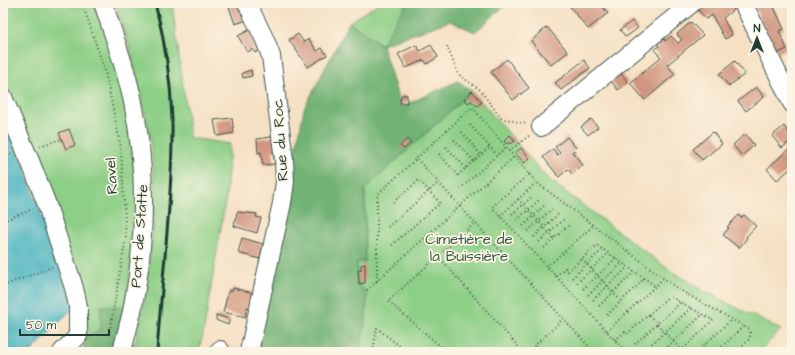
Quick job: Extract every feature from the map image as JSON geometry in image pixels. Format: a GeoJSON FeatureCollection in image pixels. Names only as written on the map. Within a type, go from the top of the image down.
{"type":"FeatureCollection","features":[{"type":"Feature","properties":{"kind":"street","name":"Port de Statte"},"geometry":{"type":"LineString","coordinates":[[103,3],[123,64],[132,100],[139,137],[143,178],[143,219],[139,265],[132,310],[122,352]]}},
{"type":"Feature","properties":{"kind":"street","name":"Rue du Roc"},"geometry":{"type":"LineString","coordinates":[[247,3],[271,56],[281,131],[285,182],[282,203],[249,352]]}},
{"type":"Feature","properties":{"kind":"street"},"geometry":{"type":"LineString","coordinates":[[541,127],[692,3]]}},
{"type":"Feature","properties":{"kind":"street"},"geometry":{"type":"LineString","coordinates":[[743,3],[792,103]]}},
{"type":"Feature","properties":{"kind":"street"},"geometry":{"type":"LineString","coordinates":[[3,97],[20,152],[46,202],[74,288],[78,306],[78,336],[62,352]]}},
{"type":"Feature","properties":{"kind":"path","name":"Ravel"},"geometry":{"type":"LineString","coordinates":[[79,3],[86,14],[105,71],[121,148],[126,240],[108,339]]}},
{"type":"Feature","properties":{"kind":"path"},"geometry":{"type":"LineString","coordinates":[[447,46],[458,74],[480,90],[501,118],[541,127]]}},
{"type":"Feature","properties":{"kind":"path"},"geometry":{"type":"LineString","coordinates":[[377,281],[377,197],[379,193],[472,107],[536,182],[663,279],[749,329],[751,334],[750,339],[736,352]]}},
{"type":"Feature","properties":{"kind":"path"},"geometry":{"type":"LineString","coordinates":[[470,125],[497,155]]}},
{"type":"Feature","properties":{"kind":"path"},"geometry":{"type":"LineString","coordinates":[[509,151],[541,127]]}},
{"type":"Feature","properties":{"kind":"path"},"geometry":{"type":"LineString","coordinates":[[462,132],[481,155]]}},
{"type":"Feature","properties":{"kind":"path"},"geometry":{"type":"LineString","coordinates":[[3,158],[62,139]]}},
{"type":"Feature","properties":{"kind":"path"},"geometry":{"type":"LineString","coordinates":[[454,140],[474,161]]}},
{"type":"Feature","properties":{"kind":"path"},"geometry":{"type":"LineString","coordinates":[[446,147],[466,168]]}},
{"type":"Feature","properties":{"kind":"path"},"geometry":{"type":"LineString","coordinates":[[439,154],[458,175],[490,147]]}},
{"type":"Feature","properties":{"kind":"path"},"geometry":{"type":"LineString","coordinates":[[460,189],[506,147]]}},
{"type":"Feature","properties":{"kind":"path"},"geometry":{"type":"LineString","coordinates":[[366,290],[514,157]]}},
{"type":"Feature","properties":{"kind":"path"},"geometry":{"type":"LineString","coordinates":[[417,159],[563,320],[594,352]]}},
{"type":"Feature","properties":{"kind":"path"},"geometry":{"type":"LineString","coordinates":[[529,174],[492,207],[626,352]]}},
{"type":"Feature","properties":{"kind":"path"},"geometry":{"type":"LineString","coordinates":[[392,203],[420,180],[440,203],[392,245]]}},
{"type":"Feature","properties":{"kind":"path"},"geometry":{"type":"LineString","coordinates":[[388,227],[438,182]]}},
{"type":"Feature","properties":{"kind":"path"},"geometry":{"type":"LineString","coordinates":[[500,216],[536,182]]}},
{"type":"Feature","properties":{"kind":"path"},"geometry":{"type":"LineString","coordinates":[[512,214],[533,196]]}},
{"type":"Feature","properties":{"kind":"path"},"geometry":{"type":"LineString","coordinates":[[518,200],[554,238]]}},
{"type":"Feature","properties":{"kind":"path"},"geometry":{"type":"LineString","coordinates":[[517,220],[539,200]]}},
{"type":"Feature","properties":{"kind":"path"},"geometry":{"type":"LineString","coordinates":[[523,226],[546,204]]}},
{"type":"Feature","properties":{"kind":"path"},"geometry":{"type":"LineString","coordinates":[[3,221],[36,207]]}},
{"type":"Feature","properties":{"kind":"path"},"geometry":{"type":"LineString","coordinates":[[528,231],[552,209]]}},
{"type":"Feature","properties":{"kind":"path"},"geometry":{"type":"LineString","coordinates":[[534,237],[558,214]]}},
{"type":"Feature","properties":{"kind":"path"},"geometry":{"type":"LineString","coordinates":[[539,242],[564,219]]}},
{"type":"Feature","properties":{"kind":"path"},"geometry":{"type":"LineString","coordinates":[[447,352],[388,301],[475,223]]}},
{"type":"Feature","properties":{"kind":"path"},"geometry":{"type":"LineString","coordinates":[[544,248],[570,224]]}},
{"type":"Feature","properties":{"kind":"path"},"geometry":{"type":"LineString","coordinates":[[547,267],[593,226]]}},
{"type":"Feature","properties":{"kind":"path"},"geometry":{"type":"LineString","coordinates":[[556,276],[565,268],[568,271],[597,245],[655,286]]}},
{"type":"Feature","properties":{"kind":"path"},"geometry":{"type":"LineString","coordinates":[[572,278],[603,249]]}},
{"type":"Feature","properties":{"kind":"path"},"geometry":{"type":"LineString","coordinates":[[577,283],[610,254]]}},
{"type":"Feature","properties":{"kind":"path"},"geometry":{"type":"LineString","coordinates":[[438,256],[523,352]]}},
{"type":"Feature","properties":{"kind":"path"},"geometry":{"type":"LineString","coordinates":[[583,289],[616,258]]}},
{"type":"Feature","properties":{"kind":"path"},"geometry":{"type":"LineString","coordinates":[[582,259],[621,301]]}},
{"type":"Feature","properties":{"kind":"path"},"geometry":{"type":"LineString","coordinates":[[588,295],[622,263]]}},
{"type":"Feature","properties":{"kind":"path"},"geometry":{"type":"LineString","coordinates":[[3,286],[55,266]]}},
{"type":"Feature","properties":{"kind":"path"},"geometry":{"type":"LineString","coordinates":[[593,300],[628,267]]}},
{"type":"Feature","properties":{"kind":"path"},"geometry":{"type":"LineString","coordinates":[[598,306],[634,272]]}},
{"type":"Feature","properties":{"kind":"path"},"geometry":{"type":"LineString","coordinates":[[607,314],[644,279]]}},
{"type":"Feature","properties":{"kind":"path"},"geometry":{"type":"LineString","coordinates":[[607,331],[663,279]]}},
{"type":"Feature","properties":{"kind":"path"},"geometry":{"type":"LineString","coordinates":[[649,315],[682,352],[713,320],[671,297]]}},
{"type":"Feature","properties":{"kind":"path"},"geometry":{"type":"LineString","coordinates":[[615,340],[625,332],[627,334],[667,298]]}},
{"type":"Feature","properties":{"kind":"path"},"geometry":{"type":"LineString","coordinates":[[635,344],[681,302]]}},
{"type":"Feature","properties":{"kind":"path"},"geometry":{"type":"LineString","coordinates":[[644,352],[692,308]]}},
{"type":"Feature","properties":{"kind":"path"},"geometry":{"type":"LineString","coordinates":[[662,352],[703,314]]}},
{"type":"Feature","properties":{"kind":"path"},"geometry":{"type":"LineString","coordinates":[[698,352],[732,319]]}},
{"type":"Feature","properties":{"kind":"path"},"geometry":{"type":"LineString","coordinates":[[528,352],[563,320]]}},
{"type":"Feature","properties":{"kind":"path"},"geometry":{"type":"LineString","coordinates":[[716,352],[744,326]]}},
{"type":"Feature","properties":{"kind":"path"},"geometry":{"type":"LineString","coordinates":[[373,352],[377,328],[407,352]]}},
{"type":"Feature","properties":{"kind":"green space"},"geometry":{"type":"Polygon","coordinates":[[[3,3],[93,3],[111,46],[123,82],[138,201],[126,306],[101,329],[85,338],[18,115],[3,83],[3,3]]]}},
{"type":"Feature","properties":{"kind":"green space"},"geometry":{"type":"Polygon","coordinates":[[[115,3],[172,3],[190,138],[230,144],[226,197],[203,335],[198,352],[133,352],[144,303],[151,246],[154,212],[154,177],[150,136],[130,48],[115,3]]]}},
{"type":"Feature","properties":{"kind":"green space"},"geometry":{"type":"Polygon","coordinates":[[[380,3],[407,3],[382,45],[349,22],[380,3]]]}},
{"type":"Feature","properties":{"kind":"green space"},"geometry":{"type":"Polygon","coordinates":[[[407,3],[508,3],[475,32],[450,21],[382,45],[401,107],[458,81],[472,91],[365,189],[365,262],[357,262],[358,284],[367,294],[366,319],[359,352],[253,352],[273,264],[304,109],[349,22],[381,45],[407,3]]]}},
{"type":"Feature","properties":{"kind":"green space","name":"Cimetière de la Buissière"},"geometry":{"type":"Polygon","coordinates":[[[472,91],[547,178],[668,269],[702,290],[781,330],[759,352],[359,352],[366,319],[367,294],[358,284],[357,262],[365,261],[365,189],[472,91]]]}},
{"type":"Feature","properties":{"kind":"green space"},"geometry":{"type":"Polygon","coordinates":[[[101,306],[126,306],[115,352],[83,352],[85,338],[101,329],[101,306]]]}},
{"type":"Feature","properties":{"kind":"water"},"geometry":{"type":"Polygon","coordinates":[[[3,113],[23,163],[74,307],[31,352],[3,352],[3,113]]]}},
{"type":"Feature","properties":{"kind":"building"},"geometry":{"type":"Polygon","coordinates":[[[242,3],[247,20],[235,24],[229,7],[242,3]]]}},
{"type":"Feature","properties":{"kind":"building"},"geometry":{"type":"Polygon","coordinates":[[[567,3],[599,3],[608,13],[588,29],[567,3]]]}},
{"type":"Feature","properties":{"kind":"building"},"geometry":{"type":"Polygon","coordinates":[[[704,3],[738,3],[739,5],[723,18],[732,35],[725,39],[712,15],[706,19],[697,9],[704,3]]]}},
{"type":"Feature","properties":{"kind":"building"},"geometry":{"type":"Polygon","coordinates":[[[753,3],[772,3],[784,29],[779,31],[787,49],[776,54],[753,3]]]}},
{"type":"Feature","properties":{"kind":"building"},"geometry":{"type":"Polygon","coordinates":[[[632,21],[638,28],[626,37],[620,30],[632,21]]]}},
{"type":"Feature","properties":{"kind":"building"},"geometry":{"type":"Polygon","coordinates":[[[691,22],[703,35],[667,65],[675,74],[645,100],[630,83],[661,57],[654,50],[659,46],[657,44],[664,39],[665,41],[671,36],[678,43],[682,40],[677,34],[691,22]]]}},
{"type":"Feature","properties":{"kind":"building"},"geometry":{"type":"Polygon","coordinates":[[[547,27],[568,52],[551,65],[531,41],[547,27]]]}},
{"type":"Feature","properties":{"kind":"building"},"geometry":{"type":"Polygon","coordinates":[[[251,29],[263,48],[255,53],[253,49],[247,52],[238,36],[251,29]]]}},
{"type":"Feature","properties":{"kind":"building"},"geometry":{"type":"Polygon","coordinates":[[[298,34],[304,42],[309,39],[317,51],[322,48],[327,55],[308,67],[289,40],[298,34]]]}},
{"type":"Feature","properties":{"kind":"building"},"geometry":{"type":"Polygon","coordinates":[[[416,45],[420,51],[431,45],[438,57],[427,64],[424,60],[406,68],[398,54],[416,45]]]}},
{"type":"Feature","properties":{"kind":"building"},"geometry":{"type":"Polygon","coordinates":[[[507,59],[529,88],[513,100],[491,72],[507,59]]]}},
{"type":"Feature","properties":{"kind":"building"},"geometry":{"type":"Polygon","coordinates":[[[584,60],[590,68],[561,90],[555,83],[584,60]]]}},
{"type":"Feature","properties":{"kind":"building"},"geometry":{"type":"Polygon","coordinates":[[[735,61],[745,74],[729,86],[719,74],[735,61]]]}},
{"type":"Feature","properties":{"kind":"building"},"geometry":{"type":"Polygon","coordinates":[[[251,70],[252,76],[243,78],[242,73],[251,70]]]}},
{"type":"Feature","properties":{"kind":"building"},"geometry":{"type":"Polygon","coordinates":[[[620,73],[628,82],[618,90],[611,81],[620,73]]]}},
{"type":"Feature","properties":{"kind":"building"},"geometry":{"type":"Polygon","coordinates":[[[756,87],[764,97],[746,111],[738,101],[756,87]]]}},
{"type":"Feature","properties":{"kind":"building"},"geometry":{"type":"Polygon","coordinates":[[[472,91],[482,102],[477,106],[471,101],[468,103],[464,99],[472,91]]]}},
{"type":"Feature","properties":{"kind":"building"},"geometry":{"type":"Polygon","coordinates":[[[401,95],[407,95],[407,103],[400,103],[401,95]]]}},
{"type":"Feature","properties":{"kind":"building"},"geometry":{"type":"Polygon","coordinates":[[[232,118],[234,133],[217,136],[214,120],[232,118]]]}},
{"type":"Feature","properties":{"kind":"building"},"geometry":{"type":"Polygon","coordinates":[[[591,119],[598,127],[588,135],[581,127],[591,119]]]}},
{"type":"Feature","properties":{"kind":"building"},"geometry":{"type":"Polygon","coordinates":[[[784,126],[792,136],[792,140],[782,148],[772,136],[784,126]]]}},
{"type":"Feature","properties":{"kind":"building"},"geometry":{"type":"Polygon","coordinates":[[[69,129],[75,145],[66,149],[59,133],[69,129]]]}},
{"type":"Feature","properties":{"kind":"building"},"geometry":{"type":"Polygon","coordinates":[[[713,132],[722,144],[702,160],[693,149],[713,132]]]}},
{"type":"Feature","properties":{"kind":"building"},"geometry":{"type":"Polygon","coordinates":[[[745,134],[754,145],[742,156],[733,145],[745,134]]]}},
{"type":"Feature","properties":{"kind":"building"},"geometry":{"type":"Polygon","coordinates":[[[510,135],[515,141],[511,144],[509,142],[507,144],[504,141],[510,135]]]}},
{"type":"Feature","properties":{"kind":"building"},"geometry":{"type":"Polygon","coordinates":[[[278,136],[280,150],[273,151],[275,164],[263,165],[261,152],[258,153],[257,139],[278,136]]]}},
{"type":"Feature","properties":{"kind":"building"},"geometry":{"type":"Polygon","coordinates":[[[567,137],[577,149],[572,152],[583,165],[572,174],[568,169],[559,177],[543,157],[553,149],[558,155],[560,153],[555,147],[567,137]]]}},
{"type":"Feature","properties":{"kind":"building"},"geometry":{"type":"Polygon","coordinates":[[[407,139],[411,143],[404,149],[400,146],[407,139]]]}},
{"type":"Feature","properties":{"kind":"building"},"geometry":{"type":"Polygon","coordinates":[[[792,146],[792,157],[790,159],[792,162],[792,173],[789,170],[777,180],[767,169],[792,146]]]}},
{"type":"Feature","properties":{"kind":"building"},"geometry":{"type":"Polygon","coordinates":[[[521,148],[530,158],[524,163],[515,153],[521,148]]]}},
{"type":"Feature","properties":{"kind":"building"},"geometry":{"type":"Polygon","coordinates":[[[237,212],[257,214],[256,217],[261,218],[257,233],[234,226],[237,212]]]}},
{"type":"Feature","properties":{"kind":"building"},"geometry":{"type":"Polygon","coordinates":[[[739,215],[741,218],[744,215],[756,226],[739,248],[723,235],[729,228],[727,227],[739,215]]]}},
{"type":"Feature","properties":{"kind":"building"},"geometry":{"type":"Polygon","coordinates":[[[242,238],[263,244],[260,259],[238,253],[242,238]]]}},
{"type":"Feature","properties":{"kind":"building"},"geometry":{"type":"Polygon","coordinates":[[[365,264],[365,283],[359,284],[358,270],[361,270],[361,265],[365,264]]]}},
{"type":"Feature","properties":{"kind":"building"},"geometry":{"type":"Polygon","coordinates":[[[233,288],[257,294],[253,309],[247,307],[245,317],[223,312],[229,290],[232,291],[233,288]]]}},
{"type":"Feature","properties":{"kind":"building"},"geometry":{"type":"Polygon","coordinates":[[[216,315],[230,319],[228,325],[216,320],[216,315]]]}},
{"type":"Feature","properties":{"kind":"railway"},"geometry":{"type":"LineString","coordinates":[[155,3],[167,61],[172,120],[171,178],[157,352]]}}]}
